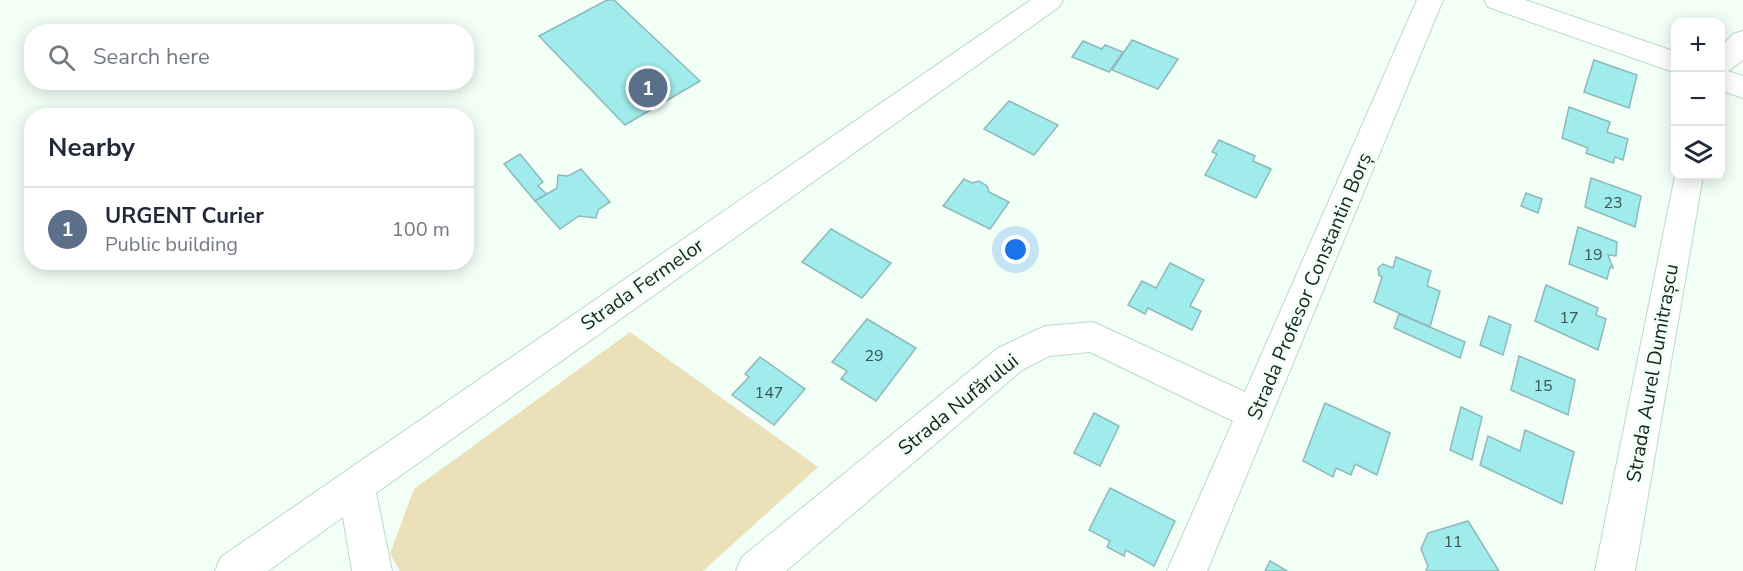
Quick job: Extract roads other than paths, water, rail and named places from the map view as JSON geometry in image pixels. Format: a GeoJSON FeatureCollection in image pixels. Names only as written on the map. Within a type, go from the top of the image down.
{"type":"FeatureCollection","features":[{"type":"Feature","properties":{"kind":"street","name":"Strada Fermelor"},"geometry":{"type":"LineString","coordinates":[[245,569],[356,485],[1050,0]]}},
{"type":"Feature","properties":{"kind":"street","name":"Strada Profesor Constantin Borș"},"geometry":{"type":"LineString","coordinates":[[1186,571],[1430,0]]}},
{"type":"Feature","properties":{"kind":"street"},"geometry":{"type":"LineString","coordinates":[[1497,0],[1671,61]]}},
{"type":"Feature","properties":{"kind":"street"},"geometry":{"type":"LineString","coordinates":[[1725,59],[1735,52],[1743,41]]}},
{"type":"Feature","properties":{"kind":"street"},"geometry":{"type":"LineString","coordinates":[[1725,81],[1743,87]]}},
{"type":"Feature","properties":{"kind":"street","name":"Strada Aurel Dumitrașcu"},"geometry":{"type":"LineString","coordinates":[[1616,571],[1687,180]]}},
{"type":"Feature","properties":{"kind":"street","name":"Strada Nufărului"},"geometry":{"type":"LineString","coordinates":[[756,571],[1010,358],[1046,341],[1093,338],[1255,414]]}},
{"type":"Feature","properties":{"kind":"street"},"geometry":{"type":"LineString","coordinates":[[356,485],[372,571]]}},
{"type":"Feature","properties":{"kind":"place","name":"URGENT Curier"},"geometry":{"type":"Point","coordinates":[648,88]}}]}
